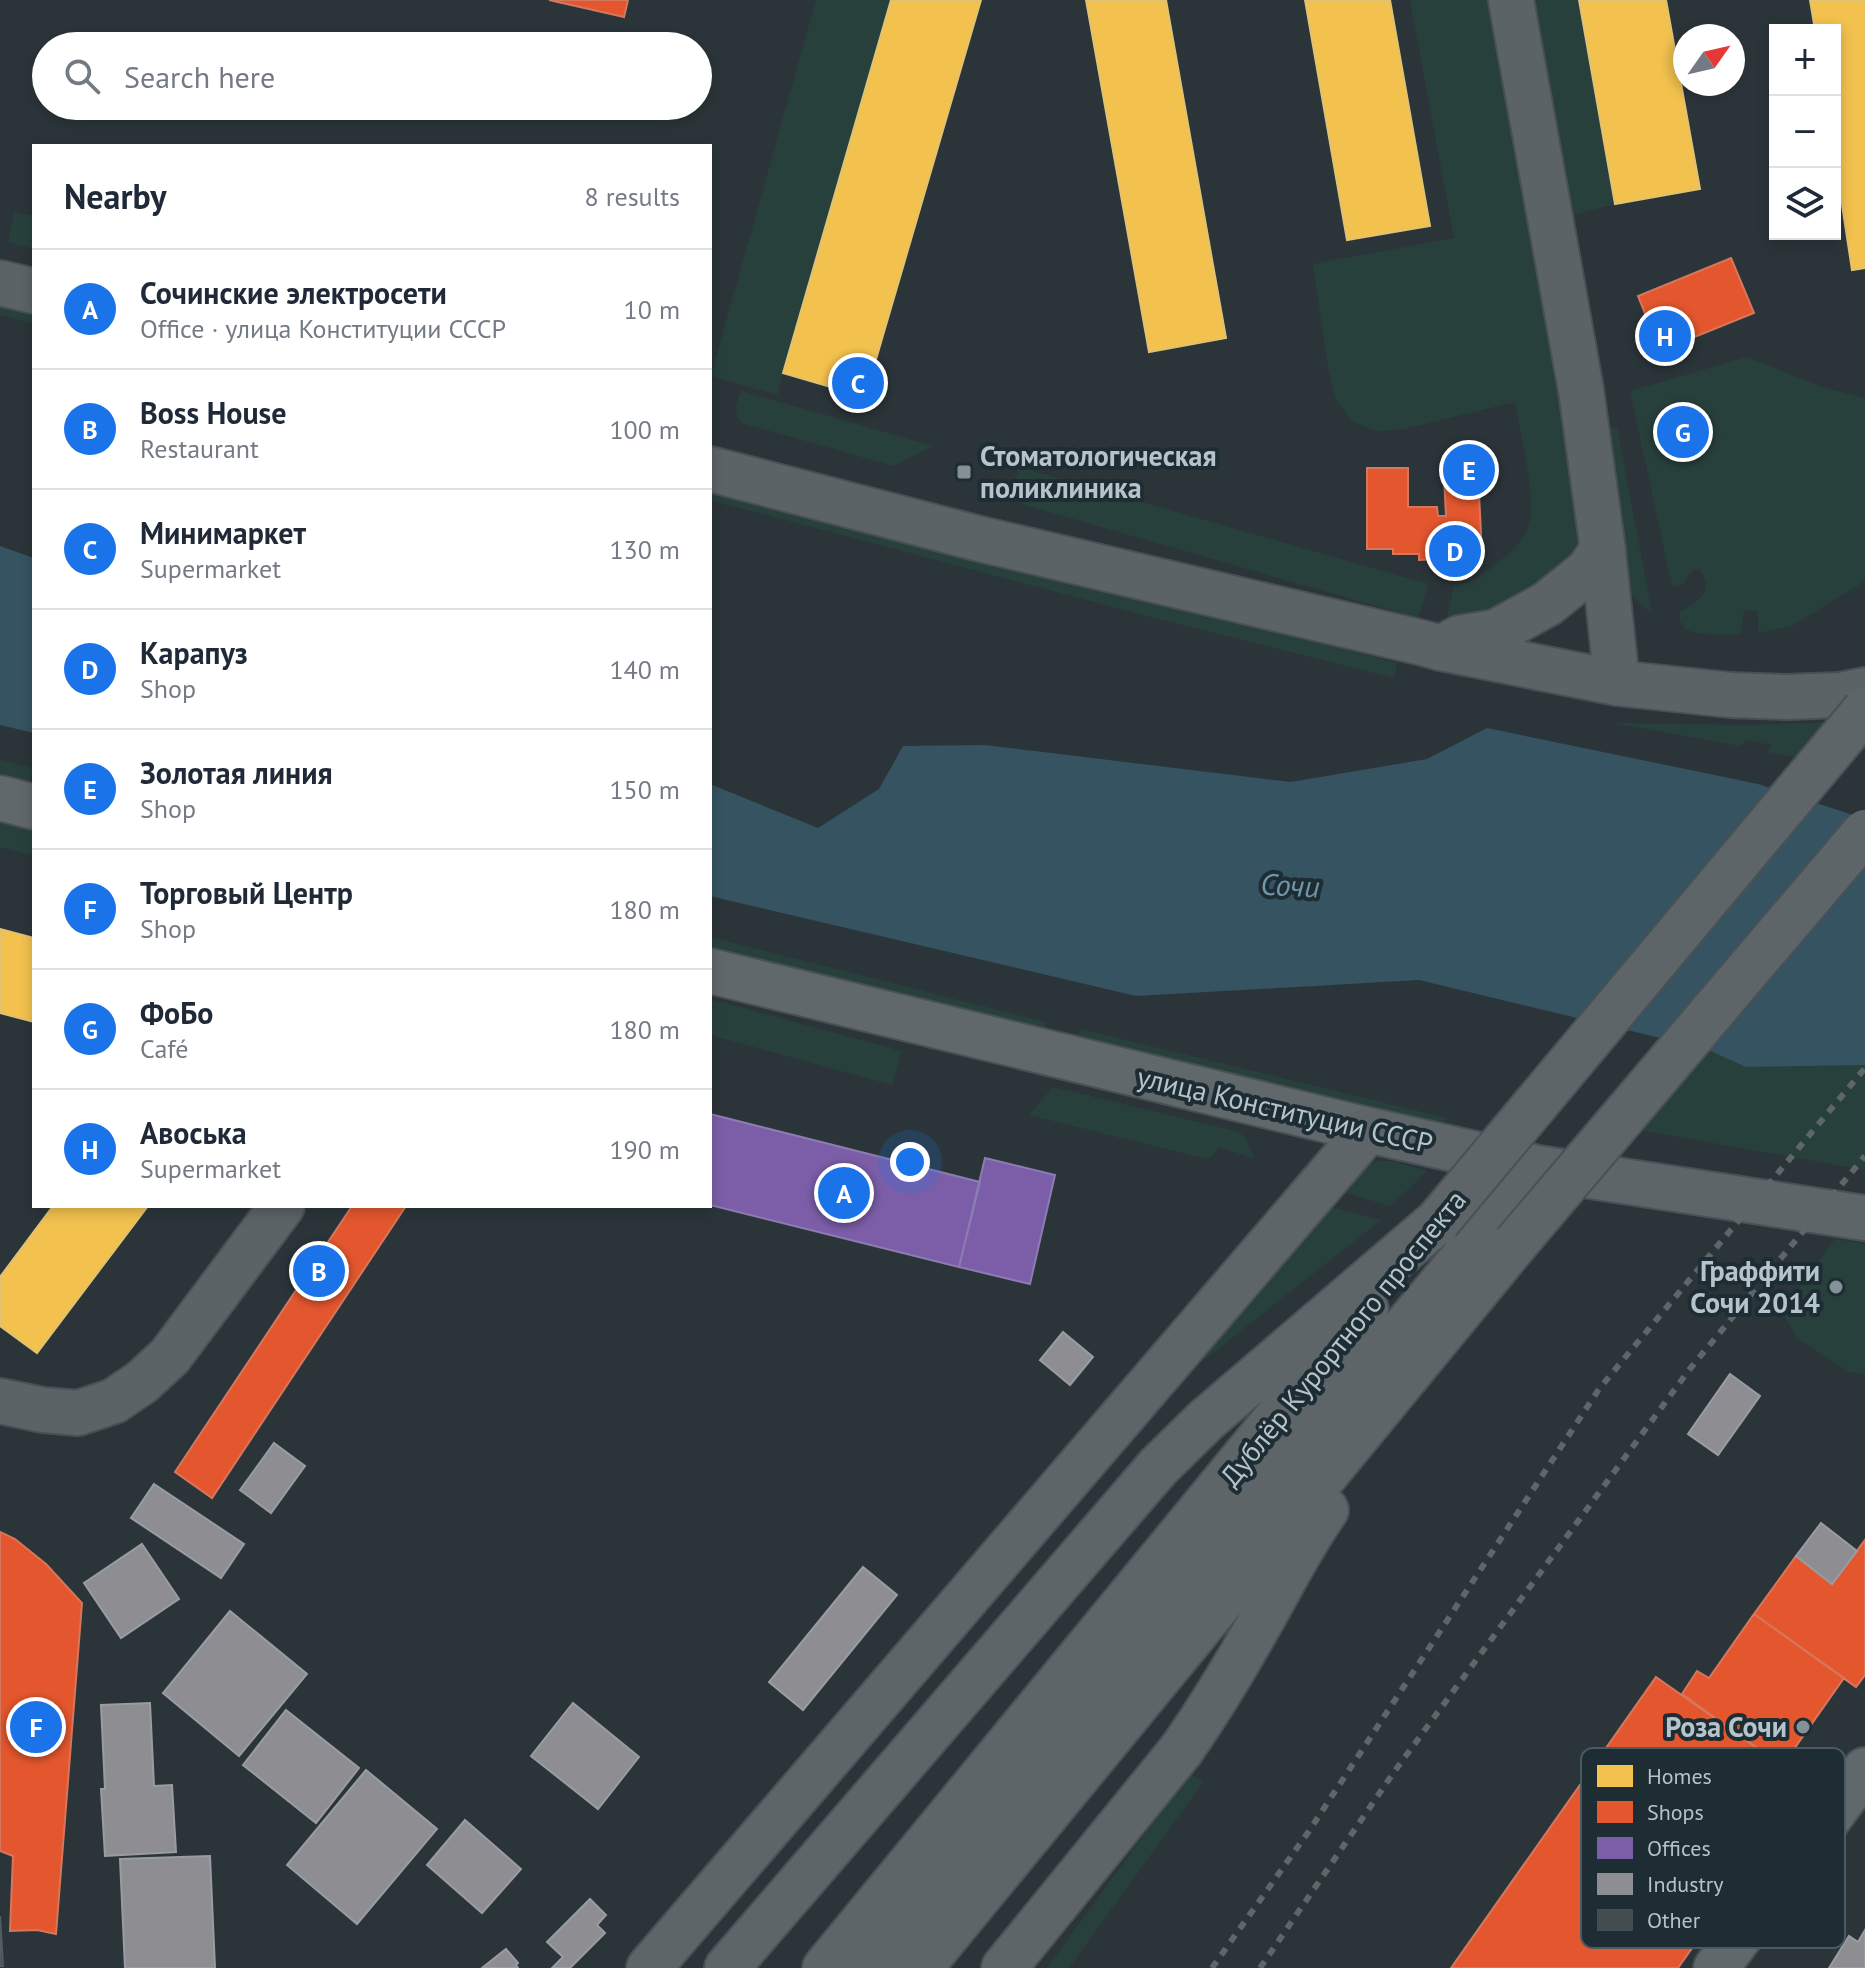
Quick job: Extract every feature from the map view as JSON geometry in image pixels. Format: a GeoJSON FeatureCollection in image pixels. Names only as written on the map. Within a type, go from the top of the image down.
{"type":"FeatureCollection","features":[{"type":"Feature","properties":{"kind":"main road","name":"Дублёр Курортного проспекта"},"geometry":{"type":"LineString","coordinates":[[825,1968],[1438,1221],[1865,710]]}},
{"type":"Feature","properties":{"kind":"main road"},"geometry":{"type":"LineString","coordinates":[[0,798],[32,806]]}},
{"type":"Feature","properties":{"kind":"main road"},"geometry":{"type":"LineString","coordinates":[[920,1968],[1515,1244],[1865,832]]}},
{"type":"Feature","properties":{"kind":"main road","name":"улица Конституции СССР"},"geometry":{"type":"LineString","coordinates":[[712,971],[1044,1053],[1538,1168],[1865,1218]]}},
{"type":"Feature","properties":{"kind":"main road"},"geometry":{"type":"LineString","coordinates":[[649,1968],[1368,1130]]}},
{"type":"Feature","properties":{"kind":"main road"},"geometry":{"type":"LineString","coordinates":[[870,1968],[1538,1168]]}},
{"type":"Feature","properties":{"kind":"main road"},"geometry":{"type":"LineString","coordinates":[[727,1968],[1158,1467],[1206,1420],[1438,1221]]}},
{"type":"Feature","properties":{"kind":"main road"},"geometry":{"type":"LineString","coordinates":[[1004,1968],[1182,1749],[1257,1629],[1309,1535],[1515,1244]]}},
{"type":"Feature","properties":{"kind":"main road"},"geometry":{"type":"LineString","coordinates":[[1845,1797],[1865,1770]]}},
{"type":"Feature","properties":{"kind":"main road"},"geometry":{"type":"LineString","coordinates":[[1716,1968],[1731,1948]]}},
{"type":"Feature","properties":{"kind":"street"},"geometry":{"type":"LineString","coordinates":[[1511,0],[1581,390],[1603,549],[1617,683]]}},
{"type":"Feature","properties":{"kind":"street"},"geometry":{"type":"LineString","coordinates":[[0,283],[32,291]]}},
{"type":"Feature","properties":{"kind":"street"},"geometry":{"type":"LineString","coordinates":[[712,470],[980,539],[1441,648],[1617,683],[1773,697],[1840,695],[1865,690]]}},
{"type":"Feature","properties":{"kind":"street"},"geometry":{"type":"LineString","coordinates":[[1441,648],[1460,638],[1496,632],[1547,604],[1588,571],[1603,549]]}},
{"type":"Feature","properties":{"kind":"street"},"geometry":{"type":"LineString","coordinates":[[0,1401],[78,1413],[114,1401],[142,1382],[170,1356],[281,1208]]}},
{"type":"Feature","properties":{"kind":"green space"},"geometry":{"type":"Polygon","coordinates":[[[816,0],[891,0],[777,395],[712,376],[816,0]]]}},
{"type":"Feature","properties":{"kind":"green space"},"geometry":{"type":"Polygon","coordinates":[[[1410,0],[1579,0],[1615,204],[1551,220],[1588,571],[1444,633],[1454,585],[1474,579],[1503,558],[1519,543],[1529,525],[1531,500],[1515,402],[1404,429],[1377,431],[1353,422],[1335,398],[1313,264],[1454,238],[1410,0]]]}},
{"type":"Feature","properties":{"kind":"green space"},"geometry":{"type":"Polygon","coordinates":[[[15,212],[32,216],[32,248],[8,242],[15,212]]]}},
{"type":"Feature","properties":{"kind":"green space"},"geometry":{"type":"Polygon","coordinates":[[[0,297],[32,305],[32,323],[0,315],[0,297]]]}},
{"type":"Feature","properties":{"kind":"green space"},"geometry":{"type":"Polygon","coordinates":[[[1747,357],[1822,387],[1865,398],[1865,581],[1792,626],[1758,633],[1758,611],[1744,610],[1741,634],[1700,633],[1686,630],[1679,613],[1702,596],[1706,585],[1704,578],[1700,570],[1694,569],[1683,584],[1672,585],[1630,391],[1747,357]]]}},
{"type":"Feature","properties":{"kind":"green space"},"geometry":{"type":"Polygon","coordinates":[[[741,391],[933,446],[894,466],[742,423],[736,412],[741,391]]]}},
{"type":"Feature","properties":{"kind":"green space"},"geometry":{"type":"Polygon","coordinates":[[[1617,427],[1652,614],[1626,590],[1593,431],[1617,427]]]}},
{"type":"Feature","properties":{"kind":"green space"},"geometry":{"type":"Polygon","coordinates":[[[1019,467],[1428,584],[1418,618],[1025,505],[1018,501],[1012,489],[1019,467]]]}},
{"type":"Feature","properties":{"kind":"green space"},"geometry":{"type":"Polygon","coordinates":[[[712,484],[1397,663],[1394,678],[712,501],[712,484]]]}},
{"type":"Feature","properties":{"kind":"green space"},"geometry":{"type":"Polygon","coordinates":[[[1837,722],[1798,758],[1768,752],[1772,745],[1746,740],[1740,746],[1614,723],[1747,725],[1837,722]]]}},
{"type":"Feature","properties":{"kind":"green space"},"geometry":{"type":"Polygon","coordinates":[[[0,760],[32,768],[30,781],[0,773],[0,760]]]}},
{"type":"Feature","properties":{"kind":"green space"},"geometry":{"type":"Polygon","coordinates":[[[0,816],[32,824],[32,855],[0,847],[0,816]]]}},
{"type":"Feature","properties":{"kind":"green space"},"geometry":{"type":"Polygon","coordinates":[[[712,938],[1046,1022],[1044,1034],[712,950],[712,938]]]}},
{"type":"Feature","properties":{"kind":"green space"},"geometry":{"type":"Polygon","coordinates":[[[712,1000],[901,1051],[892,1085],[712,1036],[712,1000]]]}},
{"type":"Feature","properties":{"kind":"green space"},"geometry":{"type":"Polygon","coordinates":[[[1080,1029],[1447,1118],[1435,1130],[1077,1042],[1080,1029]]]}},
{"type":"Feature","properties":{"kind":"green space"},"geometry":{"type":"Polygon","coordinates":[[[1706,1049],[1746,1067],[1865,1065],[1865,1170],[1640,1130],[1706,1049]]]}},
{"type":"Feature","properties":{"kind":"green space"},"geometry":{"type":"Polygon","coordinates":[[[1053,1087],[1239,1132],[1246,1139],[1255,1159],[1219,1147],[1207,1159],[1029,1115],[1053,1087]]]}},
{"type":"Feature","properties":{"kind":"green space"},"geometry":{"type":"Polygon","coordinates":[[[1393,1161],[1427,1171],[1391,1206],[1333,1189],[1367,1164],[1393,1161]]]}},
{"type":"Feature","properties":{"kind":"green space"},"geometry":{"type":"Polygon","coordinates":[[[1327,1206],[1381,1220],[1171,1386],[1327,1206]]]}},
{"type":"Feature","properties":{"kind":"green space"},"geometry":{"type":"Polygon","coordinates":[[[1835,1239],[1865,1244],[1865,1374],[1849,1372],[1797,1338],[1782,1312],[1835,1239]]]}},
{"type":"Feature","properties":{"kind":"green space"},"geometry":{"type":"Polygon","coordinates":[[[1188,1774],[1204,1781],[1069,1968],[1047,1968],[1188,1774]]]}},
{"type":"Feature","properties":{"kind":"water"},"geometry":{"type":"Polygon","coordinates":[[[0,546],[32,557],[32,733],[0,725],[0,546]]]}},
{"type":"Feature","properties":{"kind":"water","name":"Сочи"},"geometry":{"type":"Polygon","coordinates":[[[1487,728],[1758,784],[1865,819],[1865,1065],[1746,1067],[1706,1049],[1419,980],[1136,996],[712,896],[712,785],[818,828],[879,789],[903,746],[984,745],[1291,782],[1427,759],[1487,728]]]}},
{"type":"Feature","properties":{"kind":"building: Homes"},"geometry":{"type":"Polygon","coordinates":[[[891,0],[981,0],[865,397],[783,373],[891,0]]]}},
{"type":"Feature","properties":{"kind":"building: Homes"},"geometry":{"type":"Polygon","coordinates":[[[1086,0],[1166,0],[1226,338],[1149,352],[1086,0]]]}},
{"type":"Feature","properties":{"kind":"building: Homes"},"geometry":{"type":"Polygon","coordinates":[[[1305,0],[1390,0],[1430,226],[1347,240],[1305,0]]]}},
{"type":"Feature","properties":{"kind":"building: Homes"},"geometry":{"type":"Polygon","coordinates":[[[1579,0],[1666,0],[1673,39],[1673,96],[1683,96],[1700,189],[1615,204],[1579,0]]]}},
{"type":"Feature","properties":{"kind":"building: Homes"},"geometry":{"type":"Polygon","coordinates":[[[1810,0],[1865,0],[1865,268],[1852,270],[1841,198],[1841,24],[1814,24],[1810,0]]]}},
{"type":"Feature","properties":{"kind":"building: Homes"},"geometry":{"type":"Polygon","coordinates":[[[0,929],[32,937],[32,1021],[0,1013],[0,929]]]}},
{"type":"Feature","properties":{"kind":"building: Homes"},"geometry":{"type":"Polygon","coordinates":[[[52,1208],[146,1208],[37,1353],[0,1326],[0,1277],[52,1208]]]}},
{"type":"Feature","properties":{"kind":"building: Shops"},"geometry":{"type":"Polygon","coordinates":[[[549,0],[628,0],[624,17],[549,0]]]}},
{"type":"Feature","properties":{"kind":"building: Shops"},"geometry":{"type":"Polygon","coordinates":[[[1731,258],[1754,313],[1660,351],[1638,296],[1731,258]]]}},
{"type":"Feature","properties":{"kind":"building: Shops"},"geometry":{"type":"Polygon","coordinates":[[[1477,454],[1482,553],[1465,564],[1442,565],[1442,559],[1419,560],[1419,554],[1393,554],[1393,549],[1367,549],[1367,468],[1408,468],[1408,507],[1437,507],[1438,516],[1446,516],[1443,456],[1477,454]]]}},
{"type":"Feature","properties":{"kind":"building: Shops"},"geometry":{"type":"Polygon","coordinates":[[[351,1208],[405,1208],[212,1498],[175,1472],[351,1208]]]}},
{"type":"Feature","properties":{"kind":"building: Shops"},"geometry":{"type":"Polygon","coordinates":[[[0,1532],[15,1539],[46,1564],[82,1603],[56,1934],[37,1930],[10,1931],[13,1856],[0,1851],[0,1532]]]}},
{"type":"Feature","properties":{"kind":"building: Shops"},"geometry":{"type":"Polygon","coordinates":[[[1865,1540],[1865,1675],[1856,1687],[1754,1614],[1796,1556],[1832,1584],[1865,1540]]]}},
{"type":"Feature","properties":{"kind":"building: Shops"},"geometry":{"type":"Polygon","coordinates":[[[1754,1614],[1844,1678],[1795,1748],[1757,1748],[1682,1694],[1697,1671],[1709,1678],[1754,1614]]]}},
{"type":"Feature","properties":{"kind":"building: Shops"},"geometry":{"type":"Polygon","coordinates":[[[1656,1677],[1757,1748],[1606,1748],[1656,1677]]]}},
{"type":"Feature","properties":{"kind":"building: Shops"},"geometry":{"type":"Polygon","coordinates":[[[1581,1783],[1581,1948],[1692,1948],[1678,1968],[1451,1968],[1581,1783]]]}},
{"type":"Feature","properties":{"kind":"building: Offices"},"geometry":{"type":"Polygon","coordinates":[[[712,1115],[980,1182],[959,1267],[712,1205],[712,1115]]]}},
{"type":"Feature","properties":{"kind":"building: Offices"},"geometry":{"type":"Polygon","coordinates":[[[985,1158],[1055,1175],[1030,1284],[959,1267],[985,1158]]]}},
{"type":"Feature","properties":{"kind":"building: Industry"},"geometry":{"type":"Polygon","coordinates":[[[1063,1332],[1093,1357],[1070,1385],[1040,1360],[1063,1332]]]}},
{"type":"Feature","properties":{"kind":"building: Industry"},"geometry":{"type":"Polygon","coordinates":[[[1730,1374],[1760,1396],[1718,1455],[1688,1434],[1730,1374]]]}},
{"type":"Feature","properties":{"kind":"building: Industry"},"geometry":{"type":"Polygon","coordinates":[[[274,1443],[305,1466],[271,1513],[240,1490],[274,1443]]]}},
{"type":"Feature","properties":{"kind":"building: Industry"},"geometry":{"type":"Polygon","coordinates":[[[154,1484],[244,1544],[221,1578],[131,1518],[154,1484]]]}},
{"type":"Feature","properties":{"kind":"building: Industry"},"geometry":{"type":"Polygon","coordinates":[[[1821,1523],[1857,1551],[1832,1584],[1796,1556],[1821,1523]]]}},
{"type":"Feature","properties":{"kind":"building: Industry"},"geometry":{"type":"Polygon","coordinates":[[[142,1544],[179,1599],[121,1638],[84,1583],[142,1544]]]}},
{"type":"Feature","properties":{"kind":"building: Industry"},"geometry":{"type":"Polygon","coordinates":[[[863,1567],[897,1595],[803,1710],[769,1682],[863,1567]]]}},
{"type":"Feature","properties":{"kind":"building: Industry"},"geometry":{"type":"Polygon","coordinates":[[[230,1611],[307,1674],[239,1756],[163,1693],[230,1611]]]}},
{"type":"Feature","properties":{"kind":"building: Industry"},"geometry":{"type":"Polygon","coordinates":[[[150,1703],[154,1786],[172,1785],[176,1852],[105,1856],[101,1705],[150,1703]]]}},
{"type":"Feature","properties":{"kind":"building: Industry"},"geometry":{"type":"Polygon","coordinates":[[[573,1703],[639,1757],[598,1809],[531,1756],[573,1703]]]}},
{"type":"Feature","properties":{"kind":"building: Industry"},"geometry":{"type":"Polygon","coordinates":[[[286,1710],[359,1768],[316,1823],[243,1765],[286,1710]]]}},
{"type":"Feature","properties":{"kind":"building: Industry"},"geometry":{"type":"Polygon","coordinates":[[[366,1770],[437,1829],[357,1924],[287,1865],[366,1770]]]}},
{"type":"Feature","properties":{"kind":"building: Industry"},"geometry":{"type":"Polygon","coordinates":[[[465,1820],[521,1869],[482,1913],[427,1865],[465,1820]]]}},
{"type":"Feature","properties":{"kind":"building: Industry"},"geometry":{"type":"Polygon","coordinates":[[[210,1856],[215,1968],[125,1968],[120,1859],[210,1856]]]}},
{"type":"Feature","properties":{"kind":"building: Industry"},"geometry":{"type":"Polygon","coordinates":[[[590,1899],[606,1915],[597,1925],[605,1933],[570,1968],[552,1968],[563,1957],[547,1942],[590,1899]]]}},
{"type":"Feature","properties":{"kind":"building: Industry"},"geometry":{"type":"Polygon","coordinates":[[[1865,1930],[1865,1968],[1829,1968],[1842,1948],[1845,1948],[1849,1936],[1858,1942],[1865,1930]]]}},
{"type":"Feature","properties":{"kind":"building: Industry"},"geometry":{"type":"Polygon","coordinates":[[[506,1949],[518,1963],[518,1968],[482,1968],[506,1949]]]}},
{"type":"Feature","properties":{"kind":"building: Other"},"geometry":{"type":"Polygon","coordinates":[[[0,1916],[3,1966],[0,1966],[0,1916]]]}},
{"type":"Feature","properties":{"kind":"railway"},"geometry":{"type":"LineString","coordinates":[[1212,1968],[1309,1831],[1599,1389],[1865,1068]]}},
{"type":"Feature","properties":{"kind":"railway"},"geometry":{"type":"LineString","coordinates":[[1260,1968],[1394,1772],[1689,1370],[1865,1156]]}},
{"type":"Feature","properties":{"kind":"place","name":"Авоська"},"geometry":{"type":"Point","coordinates":[1665,336]}},
{"type":"Feature","properties":{"kind":"place","name":"Минимаркет"},"geometry":{"type":"Point","coordinates":[858,383]}},
{"type":"Feature","properties":{"kind":"place","name":"ФоБо"},"geometry":{"type":"Point","coordinates":[1683,432]}},
{"type":"Feature","properties":{"kind":"place","name":"Золотая линия"},"geometry":{"type":"Point","coordinates":[1469,470]}},
{"type":"Feature","properties":{"kind":"place","name":"Стоматологическая поликлиника"},"geometry":{"type":"Point","coordinates":[964,472]}},
{"type":"Feature","properties":{"kind":"place","name":"Карапуз"},"geometry":{"type":"Point","coordinates":[1455,551]}},
{"type":"Feature","properties":{"kind":"place","name":"Сочинские электросети"},"geometry":{"type":"Point","coordinates":[844,1193]}},
{"type":"Feature","properties":{"kind":"place","name":"Boss House"},"geometry":{"type":"Point","coordinates":[319,1271]}},
{"type":"Feature","properties":{"kind":"place","name":"Граффити Сочи 2014"},"geometry":{"type":"Point","coordinates":[1836,1287]}},
{"type":"Feature","properties":{"kind":"place","name":"Торговый Центр"},"geometry":{"type":"Point","coordinates":[36,1727]}},
{"type":"Feature","properties":{"kind":"place","name":"Роза Сочи"},"geometry":{"type":"Point","coordinates":[1803,1727]}}]}
